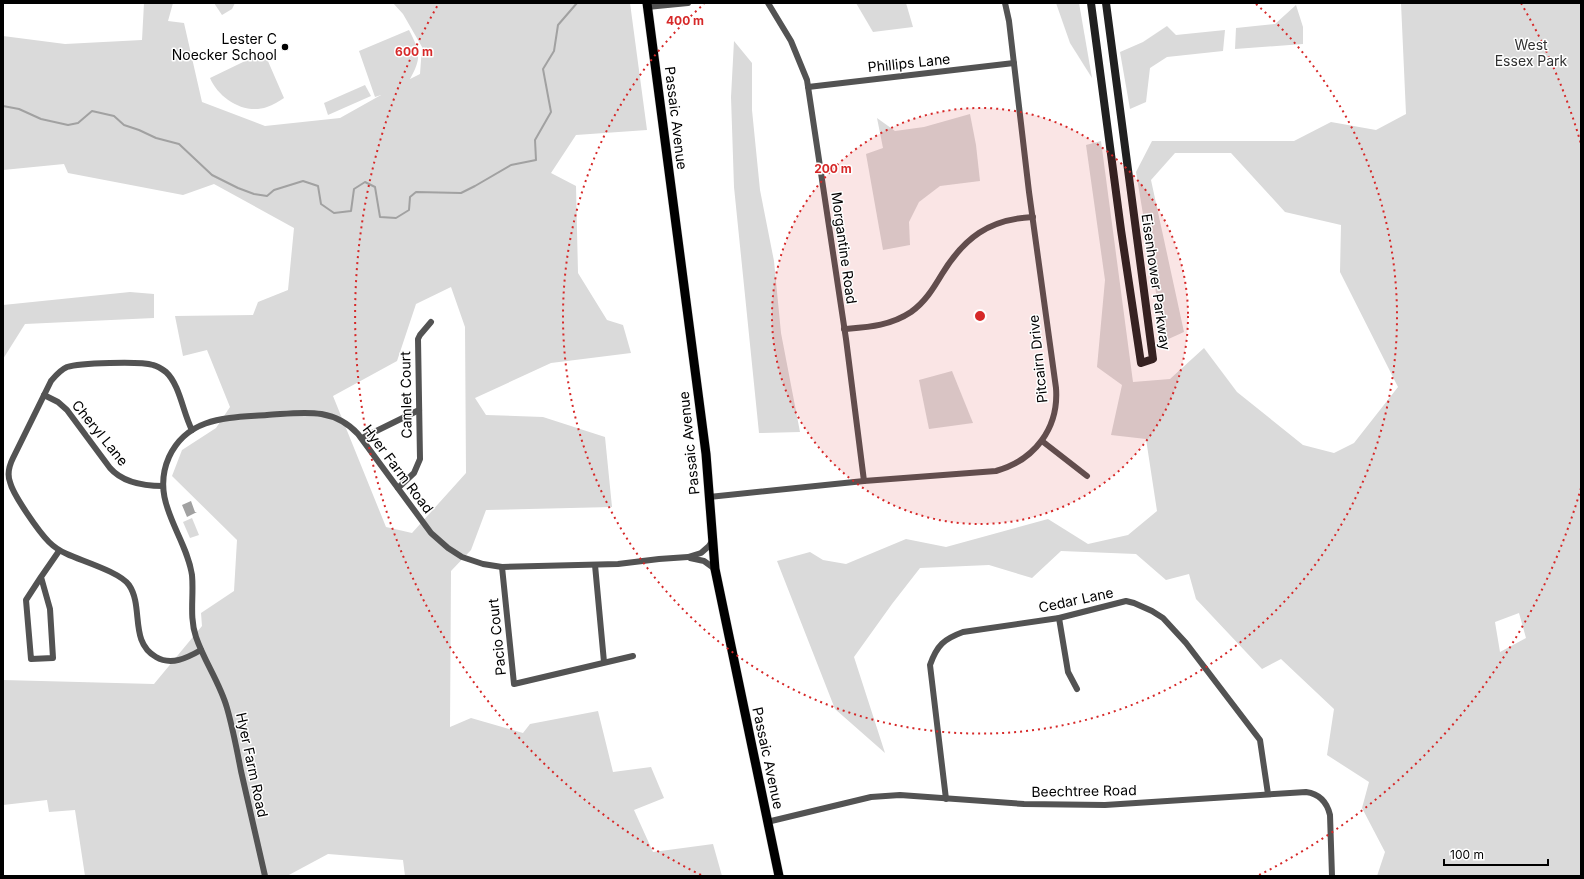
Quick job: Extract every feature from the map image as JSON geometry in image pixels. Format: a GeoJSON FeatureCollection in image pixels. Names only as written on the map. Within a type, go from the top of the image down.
{"type":"FeatureCollection","features":[{"type":"Feature","properties":{"kind":"main road","name":"Passaic Avenue"},"geometry":{"type":"LineString","coordinates":[[647,5],[704,440],[715,569],[779,876]]}},
{"type":"Feature","properties":{"kind":"street"},"geometry":{"type":"LineString","coordinates":[[647,5],[688,3]]}},
{"type":"Feature","properties":{"kind":"street","name":"Morgantine Road"},"geometry":{"type":"LineString","coordinates":[[768,3],[791,41],[801,63],[808,87],[844,329],[864,481]]}},
{"type":"Feature","properties":{"kind":"street","name":"Pitcairn Drive"},"geometry":{"type":"LineString","coordinates":[[709,497],[864,481],[996,471],[1011,466],[1022,460],[1032,453],[1042,441],[1053,420],[1057,396],[1009,21],[1005,3]]}},
{"type":"Feature","properties":{"kind":"street","name":"Eisenhower Parkway"},"geometry":{"type":"LineString","coordinates":[[1090,3],[1121,230],[1141,362],[1153,359],[1106,3]]}},
{"type":"Feature","properties":{"kind":"street","name":"Phillips Lane"},"geometry":{"type":"LineString","coordinates":[[808,87],[1014,63]]}},
{"type":"Feature","properties":{"kind":"street"},"geometry":{"type":"LineString","coordinates":[[844,329],[878,326],[904,316],[926,299],[954,256],[975,234],[1002,221],[1033,217]]}},
{"type":"Feature","properties":{"kind":"street","name":"Camlet Court"},"geometry":{"type":"LineString","coordinates":[[398,488],[410,479],[419,465],[418,339],[431,322]]}},
{"type":"Feature","properties":{"kind":"street"},"geometry":{"type":"LineString","coordinates":[[192,430],[185,416],[171,378],[163,369],[146,364],[84,364],[69,366],[60,371],[51,381],[13,458],[8,476],[9,482],[15,494],[49,543],[59,550],[116,574],[125,580],[134,596],[142,643],[150,654],[169,662],[179,660],[201,650]]}},
{"type":"Feature","properties":{"kind":"street","name":"Cheryl Lane"},"geometry":{"type":"LineString","coordinates":[[44,395],[58,402],[68,410],[110,468],[118,476],[145,486],[163,486]]}},
{"type":"Feature","properties":{"kind":"street"},"geometry":{"type":"LineString","coordinates":[[362,438],[418,410]]}},
{"type":"Feature","properties":{"kind":"street","name":"Hyer Farm Road"},"geometry":{"type":"LineString","coordinates":[[265,876],[228,709],[201,650],[194,627],[192,575],[166,505],[163,486],[165,469],[170,456],[181,440],[192,430],[205,423],[226,418],[315,413],[327,414],[339,419],[350,426],[362,438],[431,533],[448,548],[462,557],[476,562],[502,567],[618,564],[659,558],[688,557],[701,553],[713,540]]}},
{"type":"Feature","properties":{"kind":"street"},"geometry":{"type":"LineString","coordinates":[[1042,441],[1087,476]]}},
{"type":"Feature","properties":{"kind":"street"},"geometry":{"type":"LineString","coordinates":[[40,577],[50,609],[53,658],[31,658],[26,600],[40,577],[59,550]]}},
{"type":"Feature","properties":{"kind":"street","name":"Hyer Farm Road"},"geometry":{"type":"LineString","coordinates":[[688,557],[704,561],[715,569]]}},
{"type":"Feature","properties":{"kind":"street"},"geometry":{"type":"LineString","coordinates":[[595,565],[604,662]]}},
{"type":"Feature","properties":{"kind":"street","name":"Pacio Court"},"geometry":{"type":"LineString","coordinates":[[502,567],[514,684],[633,656]]}},
{"type":"Feature","properties":{"kind":"street","name":"Cedar Lane"},"geometry":{"type":"LineString","coordinates":[[946,799],[930,665],[940,644],[963,632],[1059,618],[1126,601],[1152,610],[1163,618],[1186,643],[1260,740],[1268,794]]}},
{"type":"Feature","properties":{"kind":"street"},"geometry":{"type":"LineString","coordinates":[[1059,618],[1068,672],[1077,689]]}},
{"type":"Feature","properties":{"kind":"street","name":"Beechtree Road"},"geometry":{"type":"LineString","coordinates":[[767,822],[871,797],[900,795],[1024,804],[1105,805],[1268,794],[1311,793],[1318,796],[1326,803],[1330,815],[1332,876]]}},
{"type":"Feature","properties":{"kind":"green space"},"geometry":{"type":"Polygon","coordinates":[[[144,3],[173,3],[168,21],[184,23],[202,102],[265,126],[340,118],[381,95],[375,97],[359,51],[409,30],[418,54],[418,60],[410,79],[420,74],[422,47],[403,14],[393,3],[630,3],[647,130],[576,135],[551,173],[576,186],[578,273],[607,320],[623,325],[631,353],[551,363],[475,398],[486,415],[543,417],[605,437],[612,507],[486,510],[471,550],[451,571],[450,727],[471,718],[523,733],[530,724],[598,711],[613,772],[651,767],[664,798],[634,810],[653,852],[713,844],[722,876],[405,876],[403,860],[328,854],[287,876],[85,876],[75,810],[49,812],[47,800],[3,805],[3,680],[154,684],[202,626],[201,613],[234,591],[237,540],[172,476],[182,450],[216,428],[230,407],[207,350],[183,356],[175,316],[253,315],[258,302],[288,290],[294,228],[214,184],[183,195],[68,173],[64,164],[3,170],[3,36],[65,44],[142,40],[144,3]],[[451,287],[416,304],[397,361],[333,396],[386,527],[412,533],[466,473],[465,327],[451,287]]]}},
{"type":"Feature","properties":{"kind":"green space"},"geometry":{"type":"Polygon","coordinates":[[[214,3],[235,3],[232,9],[222,15],[214,3]]]}},
{"type":"Feature","properties":{"kind":"green space"},"geometry":{"type":"Polygon","coordinates":[[[856,3],[906,3],[913,27],[873,32],[856,3]]]}},
{"type":"Feature","properties":{"kind":"green space"},"geometry":{"type":"Polygon","coordinates":[[[1056,3],[1079,3],[1092,78],[1070,43],[1056,3]]]}},
{"type":"Feature","properties":{"kind":"green space","name":"West Essex Park"},"geometry":{"type":"Polygon","coordinates":[[[1401,3],[1581,3],[1581,876],[1377,876],[1385,852],[1362,808],[1369,782],[1327,755],[1334,709],[1281,659],[1262,669],[1196,599],[1189,574],[1166,580],[1136,554],[1061,551],[1032,578],[989,565],[920,568],[854,657],[885,753],[835,709],[777,561],[810,552],[823,560],[846,564],[906,539],[946,547],[1048,519],[1088,544],[1128,535],[1157,511],[1146,439],[1111,435],[1122,385],[1097,367],[1105,280],[1086,145],[1101,141],[1133,382],[1170,379],[1204,348],[1237,392],[1303,445],[1334,453],[1354,443],[1398,387],[1340,272],[1341,225],[1285,212],[1231,153],[1175,153],[1151,180],[1184,332],[1164,341],[1136,172],[1152,141],[1294,141],[1331,122],[1376,130],[1406,114],[1401,3]],[[1519,613],[1495,622],[1500,652],[1526,638],[1519,613]]]}},
{"type":"Feature","properties":{"kind":"green space"},"geometry":{"type":"Polygon","coordinates":[[[1296,5],[1303,27],[1303,44],[1235,49],[1236,28],[1275,24],[1296,5]]]}},
{"type":"Feature","properties":{"kind":"green space"},"geometry":{"type":"Polygon","coordinates":[[[1167,26],[1176,35],[1225,30],[1223,51],[1167,57],[1150,68],[1146,102],[1130,109],[1120,52],[1143,42],[1167,26]]]}},
{"type":"Feature","properties":{"kind":"green space"},"geometry":{"type":"Polygon","coordinates":[[[734,41],[752,63],[752,110],[760,190],[774,261],[781,333],[800,432],[759,433],[734,187],[731,97],[734,41]]]}},
{"type":"Feature","properties":{"kind":"green space"},"geometry":{"type":"Polygon","coordinates":[[[264,52],[284,98],[267,107],[250,109],[242,107],[226,99],[214,86],[210,78],[264,52]]]}},
{"type":"Feature","properties":{"kind":"green space"},"geometry":{"type":"Polygon","coordinates":[[[365,85],[371,96],[328,115],[324,103],[365,85]]]}},
{"type":"Feature","properties":{"kind":"green space"},"geometry":{"type":"Polygon","coordinates":[[[970,114],[976,145],[980,181],[940,186],[919,202],[909,222],[910,245],[883,250],[866,154],[883,148],[877,118],[895,131],[924,127],[970,114]]]}},
{"type":"Feature","properties":{"kind":"green space"},"geometry":{"type":"Polygon","coordinates":[[[130,292],[154,294],[154,318],[25,324],[3,359],[3,305],[130,292]]]}},
{"type":"Feature","properties":{"kind":"green space"},"geometry":{"type":"Polygon","coordinates":[[[952,371],[973,423],[929,429],[919,380],[952,371]]]}},
{"type":"Feature","properties":{"kind":"green space"},"geometry":{"type":"Polygon","coordinates":[[[192,518],[199,535],[190,538],[183,522],[192,518]]]}},
{"type":"Feature","properties":{"kind":"shaded area"},"geometry":{"type":"Polygon","coordinates":[[[191,501],[195,512],[197,512],[187,517],[182,505],[191,501]]]}},
{"type":"Feature","properties":{"kind":"waterway"},"geometry":{"type":"LineString","coordinates":[[3,106],[19,109],[41,119],[68,125],[78,123],[92,111],[114,116],[124,125],[156,138],[179,144],[212,175],[254,194],[267,196],[274,190],[303,181],[318,186],[321,204],[334,213],[351,211],[354,189],[365,182],[375,187],[380,217],[396,218],[409,210],[410,197],[416,192],[461,193],[511,165],[536,160],[535,140],[551,112],[543,69],[554,51],[558,25],[577,3]]}},
{"type":"Feature","properties":{"kind":"place","name":"Lester C Noecker School"},"geometry":{"type":"Point","coordinates":[285,47]}}]}
